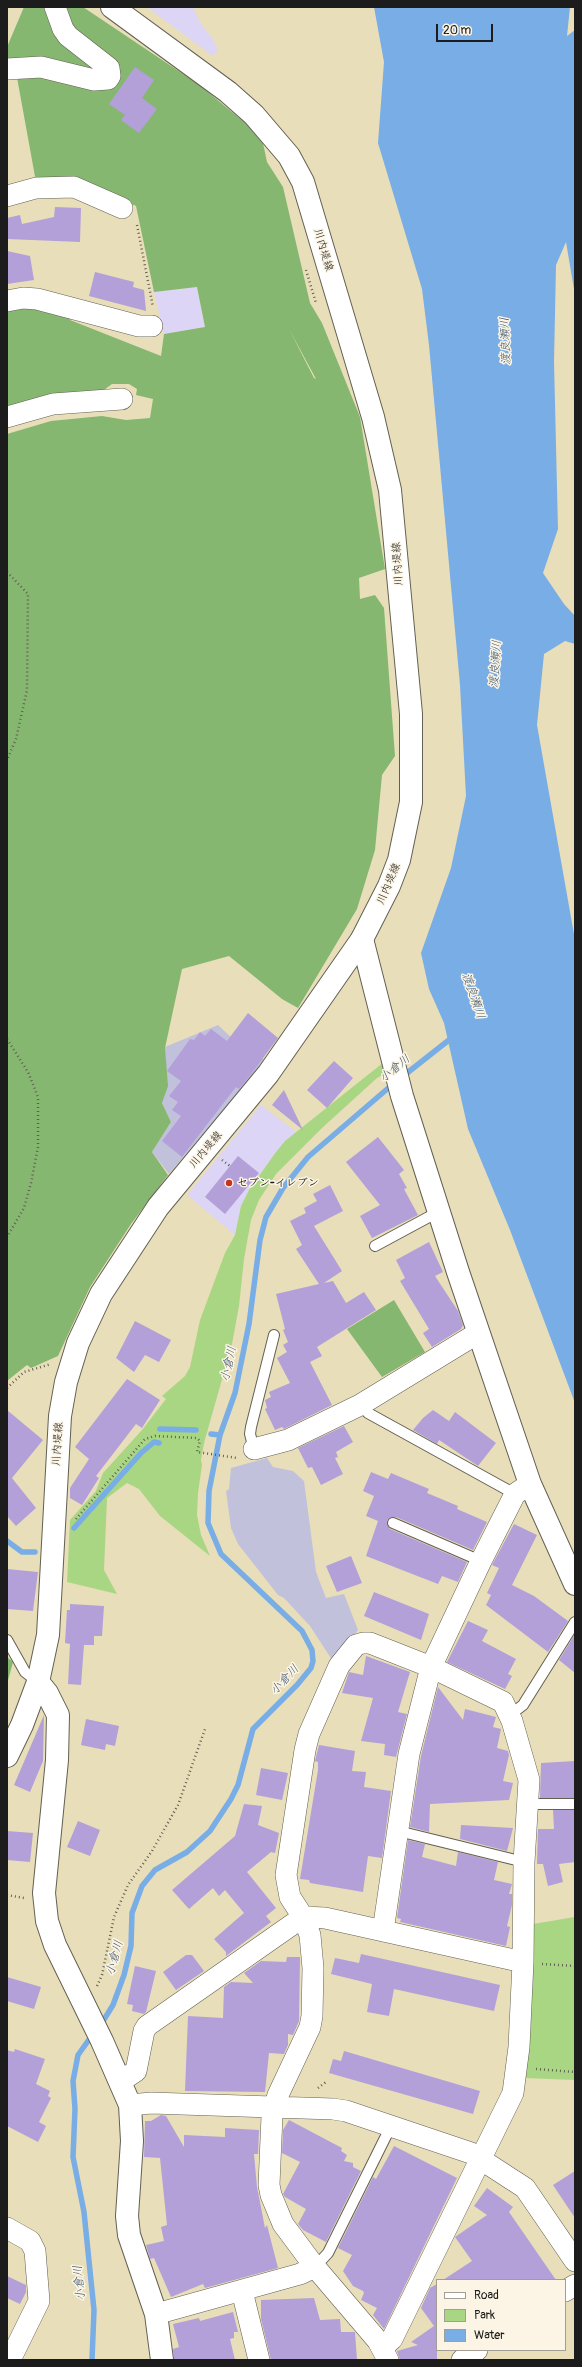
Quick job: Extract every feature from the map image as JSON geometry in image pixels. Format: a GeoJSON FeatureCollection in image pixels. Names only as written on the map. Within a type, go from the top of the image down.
{"type":"FeatureCollection","features":[{"type":"Feature","properties":{"kind":"main road","name":"川内堤線"},"geometry":{"type":"LineString","coordinates":[[7,1756],[22,1725],[38,1682],[50,1614],[60,1416],[66,1382],[80,1337],[101,1294],[136,1238],[158,1207],[272,1069],[362,939],[389,886],[399,860],[411,802],[411,714],[396,536],[390,490],[373,417],[303,182],[289,156],[266,127],[228,92],[112,7]]}},
{"type":"Feature","properties":{"kind":"main road"},"geometry":{"type":"LineString","coordinates":[[362,939],[402,1096],[478,1333],[523,1489],[575,1584]]}},
{"type":"Feature","properties":{"kind":"main road"},"geometry":{"type":"LineString","coordinates":[[38,1682],[47,1693],[58,1715],[57,1760],[44,1893],[46,1913],[55,1945],[102,2041],[130,2105],[132,2141],[127,2216],[134,2251],[156,2314],[162,2360]]}},
{"type":"Feature","properties":{"kind":"street"},"geometry":{"type":"LineString","coordinates":[[7,69],[41,67],[103,81],[110,76],[109,68],[68,36],[63,29],[55,7]]}},
{"type":"Feature","properties":{"kind":"street"},"geometry":{"type":"LineString","coordinates":[[7,196],[36,188],[74,187],[122,208]]}},
{"type":"Feature","properties":{"kind":"street"},"geometry":{"type":"LineString","coordinates":[[7,301],[23,298],[37,298],[139,326],[153,320]]}},
{"type":"Feature","properties":{"kind":"street"},"geometry":{"type":"LineString","coordinates":[[7,417],[53,404],[122,399]]}},
{"type":"Feature","properties":{"kind":"street"},"geometry":{"type":"LineString","coordinates":[[246,1454],[288,1440],[360,1405],[478,1333]]}},
{"type":"Feature","properties":{"kind":"street"},"geometry":{"type":"LineString","coordinates":[[383,1931],[409,1754],[431,1667],[481,1561],[523,1489]]}},
{"type":"Feature","properties":{"kind":"street"},"geometry":{"type":"LineString","coordinates":[[370,1643],[431,1667],[498,1698],[503,1702],[510,1715],[528,1773],[528,1804],[524,1862],[523,1962],[517,2067],[513,2093],[385,2354],[315,2267],[283,2224],[271,2195],[271,2125],[274,2107],[310,2027],[312,2016],[313,1968],[310,1935],[303,1916],[290,1897],[287,1886],[294,1813],[309,1734],[339,1666],[356,1645],[370,1643]]}},
{"type":"Feature","properties":{"kind":"street"},"geometry":{"type":"LineString","coordinates":[[121,2082],[136,2071],[144,2031],[147,2026],[303,1916],[325,1918],[523,1962]]}},
{"type":"Feature","properties":{"kind":"street"},"geometry":{"type":"LineString","coordinates":[[130,2105],[333,2109],[391,2126],[481,2157],[525,2188],[575,2261]]}},
{"type":"Feature","properties":{"kind":"street"},"geometry":{"type":"LineString","coordinates":[[7,2228],[30,2241],[35,2251],[39,2301],[10,2360]]}},
{"type":"Feature","properties":{"kind":"street"},"geometry":{"type":"LineString","coordinates":[[156,2314],[300,2274],[315,2267]]}},
{"type":"Feature","properties":{"kind":"street"},"geometry":{"type":"LineString","coordinates":[[566,2290],[575,2284]]}},
{"type":"Feature","properties":{"kind":"street"},"geometry":{"type":"LineString","coordinates":[[242,2291],[259,2360]]}},
{"type":"Feature","properties":{"kind":"street"},"geometry":{"type":"LineString","coordinates":[[462,2360],[476,2351]]}},
{"type":"Feature","properties":{"kind":"lane"},"geometry":{"type":"LineString","coordinates":[[375,1246],[438,1212]]}},
{"type":"Feature","properties":{"kind":"lane"},"geometry":{"type":"LineString","coordinates":[[246,1454],[251,1427],[274,1335]]}},
{"type":"Feature","properties":{"kind":"lane"},"geometry":{"type":"LineString","coordinates":[[360,1405],[368,1413],[523,1489]]}},
{"type":"Feature","properties":{"kind":"lane"},"geometry":{"type":"LineString","coordinates":[[393,1523],[481,1561]]}},
{"type":"Feature","properties":{"kind":"lane"},"geometry":{"type":"LineString","coordinates":[[510,1715],[523,1704],[575,1622]]}},
{"type":"Feature","properties":{"kind":"lane"},"geometry":{"type":"LineString","coordinates":[[7,1640],[25,1672],[38,1682]]}},
{"type":"Feature","properties":{"kind":"lane"},"geometry":{"type":"LineString","coordinates":[[528,1804],[575,1804]]}},
{"type":"Feature","properties":{"kind":"lane"},"geometry":{"type":"LineString","coordinates":[[398,1831],[524,1862]]}},
{"type":"Feature","properties":{"kind":"lane"},"geometry":{"type":"LineString","coordinates":[[315,2267],[328,2253],[391,2126]]}},
{"type":"Feature","properties":{"kind":"path"},"geometry":{"type":"LineString","coordinates":[[137,225],[153,320]]}},
{"type":"Feature","properties":{"kind":"path"},"geometry":{"type":"LineString","coordinates":[[7,572],[28,594],[27,690],[16,739],[7,760]]}},
{"type":"Feature","properties":{"kind":"path"},"geometry":{"type":"LineString","coordinates":[[7,1039],[28,1072],[38,1097],[38,1146],[32,1183],[24,1208],[7,1237]]}},
{"type":"Feature","properties":{"kind":"path"},"geometry":{"type":"LineString","coordinates":[[7,1388],[24,1372],[74,1356]]}},
{"type":"Feature","properties":{"kind":"path"},"geometry":{"type":"LineString","coordinates":[[72,1523],[145,1439],[154,1436],[198,1438],[200,1440],[197,1452],[228,1457],[246,1454]]}},
{"type":"Feature","properties":{"kind":"path"},"geometry":{"type":"LineString","coordinates":[[82,1999],[98,1985],[102,1975],[114,1917],[128,1885],[152,1851],[178,1805],[205,1729]]}},
{"type":"Feature","properties":{"kind":"path"},"geometry":{"type":"LineString","coordinates":[[523,1962],[575,1966]]}},
{"type":"Feature","properties":{"kind":"path"},"geometry":{"type":"LineString","coordinates":[[517,2067],[575,2072]]}},
{"type":"Feature","properties":{"kind":"shaded area"},"geometry":{"type":"Polygon","coordinates":[[[147,7],[193,7],[201,24],[213,39],[218,50],[213,56],[147,7]]]}},
{"type":"Feature","properties":{"kind":"shaded area"},"geometry":{"type":"Polygon","coordinates":[[[197,287],[205,327],[164,334],[154,292],[197,287]]]}},
{"type":"Feature","properties":{"kind":"shaded area"},"geometry":{"type":"Polygon","coordinates":[[[218,1025],[234,1040],[265,1060],[169,1174],[152,1152],[171,1122],[162,1103],[165,1047],[218,1025]]]}},
{"type":"Feature","properties":{"kind":"shaded area"},"geometry":{"type":"Polygon","coordinates":[[[261,1105],[296,1132],[276,1152],[249,1190],[241,1206],[235,1235],[187,1195],[261,1105]]]}},
{"type":"Feature","properties":{"kind":"shaded area"},"geometry":{"type":"Polygon","coordinates":[[[267,1458],[273,1467],[293,1471],[304,1481],[316,1572],[326,1598],[344,1594],[358,1630],[334,1663],[310,1626],[284,1598],[278,1595],[238,1544],[231,1528],[226,1491],[229,1489],[231,1468],[267,1458]]]}},
{"type":"Feature","properties":{"kind":"green space"},"geometry":{"type":"Polygon","coordinates":[[[24,7],[83,7],[198,84],[249,126],[263,143],[267,162],[283,187],[310,303],[322,323],[360,417],[385,569],[359,578],[360,599],[375,595],[384,608],[395,756],[382,775],[375,850],[357,909],[298,1008],[282,999],[229,956],[182,969],[165,1048],[168,1086],[162,1103],[171,1122],[152,1152],[168,1175],[131,1224],[90,1287],[58,1356],[31,1368],[27,1365],[7,1381],[7,434],[51,421],[102,416],[126,420],[150,418],[153,399],[136,395],[137,389],[129,384],[112,384],[97,395],[7,407],[7,309],[26,304],[72,314],[70,320],[161,356],[164,334],[205,327],[197,287],[154,292],[136,206],[77,178],[36,182],[16,72],[7,64],[7,47],[24,7]],[[289,329],[314,378],[316,379],[289,329]]]}},
{"type":"Feature","properties":{"kind":"green space"},"geometry":{"type":"Polygon","coordinates":[[[384,1062],[386,1073],[377,1078],[322,1128],[276,1174],[259,1200],[251,1220],[232,1344],[204,1443],[201,1460],[202,1465],[197,1515],[201,1535],[210,1556],[160,1516],[139,1489],[127,1483],[107,1498],[104,1570],[117,1594],[67,1582],[70,1520],[96,1491],[103,1473],[142,1430],[166,1399],[162,1396],[185,1376],[190,1367],[200,1320],[225,1253],[235,1235],[241,1206],[249,1190],[285,1141],[384,1062]]]}},
{"type":"Feature","properties":{"kind":"green space"},"geometry":{"type":"Polygon","coordinates":[[[394,1300],[425,1352],[382,1377],[347,1329],[394,1300]]]}},
{"type":"Feature","properties":{"kind":"green space"},"geometry":{"type":"Polygon","coordinates":[[[7,1657],[13,1662],[7,1684],[7,1657]]]}},
{"type":"Feature","properties":{"kind":"green space"},"geometry":{"type":"Polygon","coordinates":[[[575,1917],[575,2080],[524,2078],[533,1924],[575,1917]]]}},
{"type":"Feature","properties":{"kind":"water","name":"渡良瀬川"},"geometry":{"type":"Polygon","coordinates":[[[374,7],[570,7],[567,36],[575,30],[575,295],[566,242],[556,265],[554,362],[558,529],[543,573],[564,604],[575,616],[575,644],[565,641],[544,654],[537,725],[575,940],[575,1403],[510,1230],[468,1129],[444,1023],[429,989],[421,953],[451,868],[466,796],[460,685],[429,345],[422,289],[378,143],[384,62],[374,7]]]}},
{"type":"Feature","properties":{"kind":"building"},"geometry":{"type":"Polygon","coordinates":[[[135,67],[154,80],[142,98],[157,109],[139,133],[121,120],[125,115],[109,104],[135,67]]]}},
{"type":"Feature","properties":{"kind":"building"},"geometry":{"type":"Polygon","coordinates":[[[55,207],[81,208],[80,242],[7,239],[7,218],[20,215],[22,224],[54,217],[55,207]]]}},
{"type":"Feature","properties":{"kind":"building"},"geometry":{"type":"Polygon","coordinates":[[[7,251],[30,256],[34,280],[7,284],[7,251]]]}},
{"type":"Feature","properties":{"kind":"building"},"geometry":{"type":"Polygon","coordinates":[[[95,272],[134,282],[133,287],[144,290],[146,311],[89,296],[95,272]]]}},
{"type":"Feature","properties":{"kind":"building"},"geometry":{"type":"Polygon","coordinates":[[[248,1013],[278,1038],[239,1089],[236,1087],[182,1157],[162,1141],[181,1116],[172,1110],[178,1102],[169,1096],[181,1081],[167,1071],[190,1039],[194,1040],[200,1032],[205,1036],[211,1029],[227,1041],[248,1013]]]}},
{"type":"Feature","properties":{"kind":"building"},"geometry":{"type":"Polygon","coordinates":[[[334,1061],[353,1078],[327,1108],[307,1090],[334,1061]]]}},
{"type":"Feature","properties":{"kind":"building"},"geometry":{"type":"Polygon","coordinates":[[[284,1090],[303,1130],[272,1105],[284,1090]]]}},
{"type":"Feature","properties":{"kind":"building"},"geometry":{"type":"Polygon","coordinates":[[[378,1137],[404,1170],[399,1174],[407,1188],[404,1189],[418,1215],[372,1238],[360,1216],[380,1205],[346,1162],[378,1137]]]}},
{"type":"Feature","properties":{"kind":"building"},"geometry":{"type":"Polygon","coordinates":[[[238,1156],[259,1173],[225,1214],[205,1197],[238,1156]]]}},
{"type":"Feature","properties":{"kind":"building"},"geometry":{"type":"Polygon","coordinates":[[[330,1185],[343,1211],[314,1226],[342,1271],[324,1283],[333,1281],[346,1303],[364,1292],[376,1310],[317,1347],[322,1356],[310,1362],[332,1405],[284,1429],[282,1427],[275,1430],[265,1409],[267,1408],[265,1400],[271,1397],[269,1392],[290,1383],[277,1358],[287,1352],[283,1345],[288,1342],[283,1330],[285,1329],[276,1294],[319,1284],[296,1249],[302,1245],[290,1221],[306,1213],[304,1208],[317,1201],[313,1194],[330,1185]]]}},
{"type":"Feature","properties":{"kind":"building"},"geometry":{"type":"Polygon","coordinates":[[[429,1242],[443,1272],[435,1276],[458,1311],[463,1325],[461,1329],[432,1347],[423,1333],[429,1329],[400,1281],[405,1278],[396,1260],[429,1242]]]}},
{"type":"Feature","properties":{"kind":"building"},"geometry":{"type":"Polygon","coordinates":[[[135,1321],[171,1340],[159,1362],[145,1355],[134,1372],[116,1358],[135,1321]]]}},
{"type":"Feature","properties":{"kind":"building"},"geometry":{"type":"Polygon","coordinates":[[[127,1379],[160,1400],[142,1428],[136,1424],[96,1476],[99,1478],[82,1505],[70,1498],[70,1488],[89,1459],[75,1447],[127,1379]]]}},
{"type":"Feature","properties":{"kind":"building"},"geometry":{"type":"Polygon","coordinates":[[[7,1410],[43,1440],[12,1478],[36,1508],[16,1526],[7,1516],[7,1410]]]}},
{"type":"Feature","properties":{"kind":"building"},"geometry":{"type":"Polygon","coordinates":[[[433,1410],[449,1421],[455,1412],[496,1443],[478,1466],[439,1440],[437,1444],[413,1430],[423,1418],[433,1410]]]}},
{"type":"Feature","properties":{"kind":"building"},"geometry":{"type":"Polygon","coordinates":[[[344,1426],[353,1442],[336,1452],[338,1457],[335,1458],[343,1474],[321,1485],[312,1467],[308,1468],[298,1448],[344,1426]]]}},
{"type":"Feature","properties":{"kind":"building"},"geometry":{"type":"Polygon","coordinates":[[[371,1472],[388,1479],[391,1473],[429,1489],[427,1493],[458,1506],[457,1509],[487,1522],[473,1550],[396,1517],[387,1520],[387,1524],[390,1529],[467,1562],[458,1582],[442,1576],[438,1584],[366,1556],[378,1521],[366,1516],[374,1496],[363,1491],[371,1472]]]}},
{"type":"Feature","properties":{"kind":"building"},"geometry":{"type":"Polygon","coordinates":[[[514,1524],[537,1535],[512,1585],[534,1596],[568,1621],[548,1652],[486,1605],[491,1595],[487,1593],[499,1568],[492,1565],[514,1524]]]}},
{"type":"Feature","properties":{"kind":"building"},"geometry":{"type":"Polygon","coordinates":[[[351,1556],[362,1583],[337,1592],[326,1566],[351,1556]]]}},
{"type":"Feature","properties":{"kind":"building"},"geometry":{"type":"Polygon","coordinates":[[[7,1569],[38,1572],[33,1611],[7,1609],[7,1569]]]}},
{"type":"Feature","properties":{"kind":"building"},"geometry":{"type":"Polygon","coordinates":[[[374,1592],[429,1614],[421,1640],[364,1616],[374,1592]]]}},
{"type":"Feature","properties":{"kind":"building"},"geometry":{"type":"Polygon","coordinates":[[[70,1604],[104,1606],[102,1636],[94,1636],[94,1645],[84,1645],[81,1685],[68,1684],[70,1644],[65,1643],[67,1610],[70,1610],[70,1604]]]}},
{"type":"Feature","properties":{"kind":"building"},"geometry":{"type":"Polygon","coordinates":[[[468,1621],[488,1630],[482,1641],[516,1659],[508,1674],[512,1676],[505,1689],[447,1662],[468,1621]]]}},
{"type":"Feature","properties":{"kind":"building"},"geometry":{"type":"Polygon","coordinates":[[[575,1634],[575,1673],[559,1660],[575,1634]]]}},
{"type":"Feature","properties":{"kind":"building"},"geometry":{"type":"Polygon","coordinates":[[[366,1656],[410,1672],[398,1712],[407,1714],[396,1757],[384,1755],[385,1744],[361,1741],[373,1698],[342,1693],[349,1672],[363,1675],[366,1656]]]}},
{"type":"Feature","properties":{"kind":"building"},"geometry":{"type":"Polygon","coordinates":[[[438,1687],[463,1720],[465,1709],[496,1717],[493,1727],[501,1729],[497,1748],[508,1751],[509,1755],[503,1781],[513,1783],[509,1800],[430,1804],[429,1832],[410,1827],[421,1756],[438,1687]]]}},
{"type":"Feature","properties":{"kind":"building"},"geometry":{"type":"Polygon","coordinates":[[[44,1715],[43,1761],[30,1792],[14,1785],[44,1715]]]}},
{"type":"Feature","properties":{"kind":"building"},"geometry":{"type":"Polygon","coordinates":[[[86,1719],[119,1726],[115,1746],[106,1744],[105,1750],[81,1745],[86,1719]]]}},
{"type":"Feature","properties":{"kind":"building"},"geometry":{"type":"Polygon","coordinates":[[[319,1745],[355,1751],[352,1771],[366,1772],[364,1787],[391,1791],[382,1858],[368,1856],[363,1892],[310,1883],[309,1880],[300,1879],[318,1770],[318,1762],[315,1761],[319,1745]]]}},
{"type":"Feature","properties":{"kind":"building"},"geometry":{"type":"Polygon","coordinates":[[[575,1761],[575,1798],[540,1798],[541,1763],[575,1761]]]}},
{"type":"Feature","properties":{"kind":"building"},"geometry":{"type":"Polygon","coordinates":[[[261,1768],[288,1773],[282,1800],[256,1795],[261,1768]]]}},
{"type":"Feature","properties":{"kind":"building"},"geometry":{"type":"Polygon","coordinates":[[[244,1804],[262,1806],[258,1825],[279,1833],[275,1853],[271,1852],[247,1872],[276,1908],[266,1916],[271,1922],[226,1956],[226,1952],[214,1939],[244,1913],[225,1890],[219,1896],[213,1888],[189,1909],[172,1890],[235,1836],[244,1804]]]}},
{"type":"Feature","properties":{"kind":"building"},"geometry":{"type":"Polygon","coordinates":[[[553,1810],[575,1810],[575,1862],[559,1864],[563,1882],[548,1886],[543,1864],[537,1864],[538,1829],[554,1829],[553,1810]]]}},
{"type":"Feature","properties":{"kind":"building"},"geometry":{"type":"Polygon","coordinates":[[[78,1821],[100,1830],[90,1856],[67,1847],[78,1821]]]}},
{"type":"Feature","properties":{"kind":"building"},"geometry":{"type":"Polygon","coordinates":[[[461,1825],[513,1828],[507,1851],[460,1839],[461,1825]]]}},
{"type":"Feature","properties":{"kind":"building"},"geometry":{"type":"Polygon","coordinates":[[[7,1831],[33,1833],[30,1862],[7,1860],[7,1831]]]}},
{"type":"Feature","properties":{"kind":"building"},"geometry":{"type":"Polygon","coordinates":[[[408,1840],[425,1844],[422,1857],[456,1866],[458,1852],[498,1862],[494,1880],[512,1884],[509,1894],[512,1894],[512,1905],[507,1926],[510,1927],[506,1946],[400,1922],[401,1919],[397,1918],[408,1840]]]}},
{"type":"Feature","properties":{"kind":"building"},"geometry":{"type":"Polygon","coordinates":[[[361,1954],[500,1985],[494,2011],[394,1989],[389,2016],[367,2012],[372,1984],[331,1974],[335,1958],[359,1963],[361,1954]]]}},
{"type":"Feature","properties":{"kind":"building"},"geometry":{"type":"Polygon","coordinates":[[[186,1955],[192,1955],[204,1971],[176,1990],[163,1972],[186,1955]]]}},
{"type":"Feature","properties":{"kind":"building"},"geometry":{"type":"Polygon","coordinates":[[[287,1957],[300,1957],[299,2021],[293,2035],[288,2034],[288,2045],[284,2054],[269,2053],[265,2092],[185,2091],[188,2016],[223,2018],[224,1987],[231,1982],[253,1983],[244,1973],[261,1961],[286,1962],[287,1957]]]}},
{"type":"Feature","properties":{"kind":"building"},"geometry":{"type":"Polygon","coordinates":[[[135,1966],[156,1971],[146,2012],[144,2014],[132,2011],[133,2005],[127,2004],[135,1966]]]}},
{"type":"Feature","properties":{"kind":"building"},"geometry":{"type":"Polygon","coordinates":[[[7,1977],[41,1987],[34,2009],[7,2001],[7,1977]]]}},
{"type":"Feature","properties":{"kind":"building"},"geometry":{"type":"Polygon","coordinates":[[[15,2049],[45,2059],[36,2084],[50,2091],[48,2096],[51,2098],[39,2122],[46,2126],[38,2142],[7,2126],[7,2050],[14,2052],[15,2049]]]}},
{"type":"Feature","properties":{"kind":"building"},"geometry":{"type":"Polygon","coordinates":[[[344,2051],[480,2091],[473,2114],[329,2073],[333,2059],[341,2061],[344,2051]]]}},
{"type":"Feature","properties":{"kind":"building"},"geometry":{"type":"Polygon","coordinates":[[[161,2115],[166,2116],[184,2147],[184,2135],[225,2137],[225,2128],[259,2130],[258,2154],[254,2154],[257,2187],[265,2228],[267,2225],[278,2268],[205,2288],[203,2284],[171,2297],[154,2258],[150,2259],[146,2245],[164,2241],[161,2227],[167,2225],[160,2158],[144,2157],[145,2121],[151,2121],[161,2115]]]}},
{"type":"Feature","properties":{"kind":"building"},"geometry":{"type":"Polygon","coordinates":[[[289,2120],[342,2148],[341,2151],[347,2155],[344,2161],[353,2163],[353,2167],[361,2171],[326,2242],[303,2230],[298,2224],[306,2209],[285,2197],[283,2194],[300,2162],[282,2153],[283,2130],[289,2120]]]}},
{"type":"Feature","properties":{"kind":"building"},"geometry":{"type":"Polygon","coordinates":[[[394,2146],[457,2178],[384,2329],[373,2315],[377,2308],[361,2300],[364,2293],[363,2291],[353,2286],[343,2271],[352,2255],[338,2248],[373,2177],[376,2179],[394,2146]]]}},
{"type":"Feature","properties":{"kind":"building"},"geometry":{"type":"Polygon","coordinates":[[[575,2171],[575,2218],[553,2185],[575,2171]]]}},
{"type":"Feature","properties":{"kind":"building"},"geometry":{"type":"Polygon","coordinates":[[[487,2188],[513,2207],[509,2212],[555,2279],[445,2279],[472,2261],[455,2237],[487,2215],[474,2206],[487,2188]]]}},
{"type":"Feature","properties":{"kind":"building"},"geometry":{"type":"Polygon","coordinates":[[[7,2276],[26,2285],[26,2292],[20,2304],[7,2298],[7,2276]]]}},
{"type":"Feature","properties":{"kind":"building"},"geometry":{"type":"Polygon","coordinates":[[[436,2285],[437,2360],[400,2360],[397,2351],[418,2345],[411,2342],[434,2326],[421,2308],[430,2288],[436,2285]]]}},
{"type":"Feature","properties":{"kind":"building"},"geometry":{"type":"Polygon","coordinates":[[[314,2298],[320,2320],[340,2319],[341,2332],[355,2332],[357,2360],[271,2360],[261,2319],[261,2300],[314,2298]]]}},
{"type":"Feature","properties":{"kind":"building"},"geometry":{"type":"Polygon","coordinates":[[[233,2312],[238,2332],[234,2332],[234,2338],[230,2339],[235,2360],[174,2360],[173,2349],[179,2347],[173,2324],[199,2318],[200,2321],[233,2312]]]}},
{"type":"Feature","properties":{"kind":"waterway","name":"小倉川"},"geometry":{"type":"LineString","coordinates":[[402,1077],[454,1036]]}},
{"type":"Feature","properties":{"kind":"waterway","name":"小倉川"},"geometry":{"type":"LineString","coordinates":[[100,2026],[113,2005],[124,1975],[131,1946],[132,1913],[142,1886],[155,1870],[187,1852],[210,1831],[231,1799],[238,1785],[253,1729],[297,1685],[311,1668],[313,1661],[312,1650],[302,1631],[221,1554],[208,1523],[209,1491],[220,1435],[235,1393],[249,1324],[260,1240],[266,1217],[283,1188],[308,1157],[393,1084]]}},
{"type":"Feature","properties":{"kind":"waterway"},"geometry":{"type":"LineString","coordinates":[[160,1429],[196,1430]]}},
{"type":"Feature","properties":{"kind":"waterway"},"geometry":{"type":"LineString","coordinates":[[211,1434],[220,1435]]}},
{"type":"Feature","properties":{"kind":"waterway"},"geometry":{"type":"LineString","coordinates":[[74,1528],[141,1453],[154,1442],[159,1443]]}},
{"type":"Feature","properties":{"kind":"waterway"},"geometry":{"type":"LineString","coordinates":[[7,1541],[22,1552],[35,1552]]}},
{"type":"Feature","properties":{"kind":"waterway","name":"小倉川"},"geometry":{"type":"LineString","coordinates":[[92,2360],[94,2310],[84,2212],[73,2157],[75,2109],[73,2081],[78,2055],[93,2034]]}},
{"type":"Feature","properties":{"kind":"place","name":"セブン-イレブン"},"geometry":{"type":"Point","coordinates":[229,1183]}}]}
